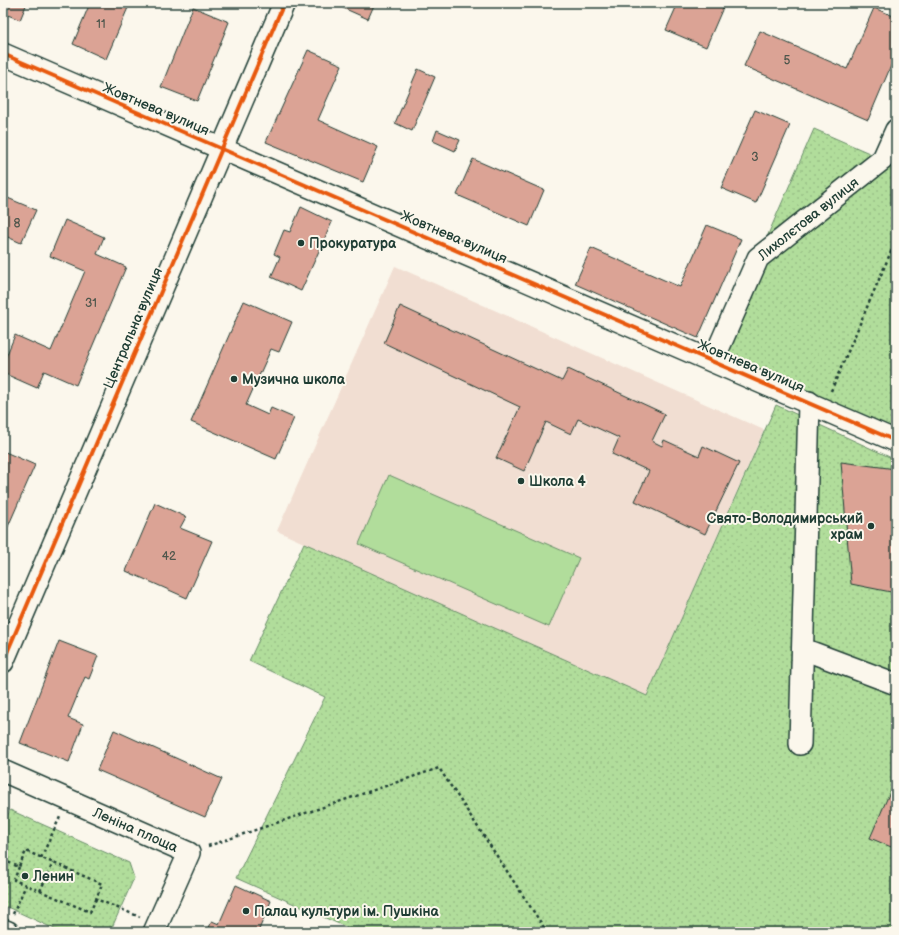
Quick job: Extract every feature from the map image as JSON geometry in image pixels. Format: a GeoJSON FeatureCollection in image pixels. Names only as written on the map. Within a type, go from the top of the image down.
{"type":"FeatureCollection","features":[{"type":"Feature","properties":{"kind":"street","name":"Центральна вулиця"},"geometry":{"type":"LineString","coordinates":[[3,662],[284,3]]}},
{"type":"Feature","properties":{"kind":"street","name":"Жовтнева вулиця"},"geometry":{"type":"LineString","coordinates":[[3,54],[896,441]]}},
{"type":"Feature","properties":{"kind":"street","name":"Лихолєтова вулиця"},"geometry":{"type":"LineString","coordinates":[[713,361],[758,258],[883,159],[896,130]]}},
{"type":"Feature","properties":{"kind":"street"},"geometry":{"type":"LineString","coordinates":[[800,744],[803,649],[816,406]]}},
{"type":"Feature","properties":{"kind":"street"},"geometry":{"type":"LineString","coordinates":[[803,649],[896,684]]}},
{"type":"Feature","properties":{"kind":"street","name":"Леніна площа"},"geometry":{"type":"LineString","coordinates":[[3,771],[189,853],[155,928]]}},
{"type":"Feature","properties":{"kind":"path"},"geometry":{"type":"LineString","coordinates":[[816,406],[896,240]]}},
{"type":"Feature","properties":{"kind":"path"},"geometry":{"type":"LineString","coordinates":[[189,853],[439,768],[547,932]]}},
{"type":"Feature","properties":{"kind":"path"},"geometry":{"type":"LineString","coordinates":[[41,858],[68,800]]}},
{"type":"Feature","properties":{"kind":"path"},"geometry":{"type":"LineString","coordinates":[[26,852],[53,863],[102,884],[90,912],[14,880],[26,852]]}},
{"type":"Feature","properties":{"kind":"path"},"geometry":{"type":"LineString","coordinates":[[3,860],[19,867]]}},
{"type":"Feature","properties":{"kind":"path"},"geometry":{"type":"LineString","coordinates":[[40,891],[53,863]]}},
{"type":"Feature","properties":{"kind":"path"},"geometry":{"type":"LineString","coordinates":[[5,931],[26,885]]}},
{"type":"Feature","properties":{"kind":"path"},"geometry":{"type":"LineString","coordinates":[[96,899],[155,928]]}},
{"type":"Feature","properties":{"kind":"shaded area","name":"Школа 4"},"geometry":{"type":"Polygon","coordinates":[[[395,266],[764,430],[647,696],[277,531],[395,266]]]}},
{"type":"Feature","properties":{"kind":"green space"},"geometry":{"type":"Polygon","coordinates":[[[814,129],[883,159],[896,130],[896,441],[713,361],[814,129]]]}},
{"type":"Feature","properties":{"kind":"green space"},"geometry":{"type":"Polygon","coordinates":[[[776,405],[896,460],[896,932],[357,932],[236,878],[325,697],[249,661],[304,543],[647,696],[776,405]]]}},
{"type":"Feature","properties":{"kind":"green space"},"geometry":{"type":"Polygon","coordinates":[[[389,475],[579,558],[549,627],[359,544],[389,475]]]}},
{"type":"Feature","properties":{"kind":"green space"},"geometry":{"type":"Polygon","coordinates":[[[10,810],[129,863],[134,878],[110,932],[61,932],[3,905],[3,860],[9,847],[3,826],[10,810]]]}},
{"type":"Feature","properties":{"kind":"building"},"geometry":{"type":"Polygon","coordinates":[[[3,3],[27,3],[20,20],[3,13],[3,3]]]}},
{"type":"Feature","properties":{"kind":"building"},"geometry":{"type":"Polygon","coordinates":[[[90,3],[130,3],[106,59],[73,44],[90,3]]]}},
{"type":"Feature","properties":{"kind":"building"},"geometry":{"type":"Polygon","coordinates":[[[332,3],[375,3],[368,19],[332,3]]]}},
{"type":"Feature","properties":{"kind":"building"},"geometry":{"type":"Polygon","coordinates":[[[678,3],[725,3],[706,47],[666,30],[678,3]]]}},
{"type":"Feature","properties":{"kind":"building"},"geometry":{"type":"Polygon","coordinates":[[[193,7],[229,22],[197,101],[161,87],[193,7]]]}},
{"type":"Feature","properties":{"kind":"building"},"geometry":{"type":"Polygon","coordinates":[[[874,8],[896,17],[896,54],[868,120],[744,66],[760,31],[847,69],[874,8]]]}},
{"type":"Feature","properties":{"kind":"building"},"geometry":{"type":"Polygon","coordinates":[[[308,50],[342,65],[318,120],[378,147],[363,182],[266,142],[308,50]]]}},
{"type":"Feature","properties":{"kind":"building"},"geometry":{"type":"Polygon","coordinates":[[[418,69],[435,77],[412,131],[395,123],[418,69]]]}},
{"type":"Feature","properties":{"kind":"building"},"geometry":{"type":"Polygon","coordinates":[[[755,110],[790,125],[756,203],[721,188],[755,110]]]}},
{"type":"Feature","properties":{"kind":"building"},"geometry":{"type":"Polygon","coordinates":[[[437,130],[460,140],[455,151],[433,141],[437,130]]]}},
{"type":"Feature","properties":{"kind":"building"},"geometry":{"type":"Polygon","coordinates":[[[473,159],[544,190],[529,226],[457,195],[473,159]]]}},
{"type":"Feature","properties":{"kind":"building"},"geometry":{"type":"Polygon","coordinates":[[[3,196],[36,210],[21,243],[3,235],[3,196]]]}},
{"type":"Feature","properties":{"kind":"building","name":"Прокуратура"},"geometry":{"type":"Polygon","coordinates":[[[301,207],[332,222],[301,291],[271,277],[280,257],[274,254],[284,230],[290,232],[301,207]]]}},
{"type":"Feature","properties":{"kind":"building"},"geometry":{"type":"Polygon","coordinates":[[[65,220],[104,237],[97,254],[126,267],[76,385],[44,371],[37,388],[3,373],[3,364],[15,335],[51,351],[85,271],[50,256],[65,220]]]}},
{"type":"Feature","properties":{"kind":"building"},"geometry":{"type":"Polygon","coordinates":[[[707,225],[741,239],[698,338],[575,284],[591,248],[680,287],[707,225]]]}},
{"type":"Feature","properties":{"kind":"building","name":"Музична школа"},"geometry":{"type":"Polygon","coordinates":[[[244,301],[292,322],[279,352],[271,349],[246,405],[268,415],[271,408],[294,418],[276,459],[191,422],[244,301]]]}},
{"type":"Feature","properties":{"kind":"building"},"geometry":{"type":"Polygon","coordinates":[[[400,306],[562,381],[568,369],[665,414],[652,441],[662,446],[664,440],[699,456],[703,446],[739,463],[705,534],[635,501],[649,471],[612,454],[619,438],[578,419],[571,434],[546,422],[524,471],[496,458],[520,407],[384,343],[400,306]]]}},
{"type":"Feature","properties":{"kind":"building"},"geometry":{"type":"Polygon","coordinates":[[[3,451],[35,465],[3,538],[3,451]]]}},
{"type":"Feature","properties":{"kind":"building","name":"Свято-Володимирський храм"},"geometry":{"type":"Polygon","coordinates":[[[841,462],[896,469],[896,593],[851,584],[841,462]]]}},
{"type":"Feature","properties":{"kind":"building"},"geometry":{"type":"Polygon","coordinates":[[[155,503],[186,517],[180,528],[212,541],[187,598],[126,571],[155,503]]]}},
{"type":"Feature","properties":{"kind":"building"},"geometry":{"type":"Polygon","coordinates":[[[59,641],[98,656],[89,679],[85,677],[68,718],[83,724],[69,762],[20,743],[59,641]]]}},
{"type":"Feature","properties":{"kind":"building"},"geometry":{"type":"Polygon","coordinates":[[[114,730],[222,779],[205,817],[97,770],[114,730]]]}},
{"type":"Feature","properties":{"kind":"building"},"geometry":{"type":"Polygon","coordinates":[[[896,778],[896,849],[870,838],[896,778]]]}},
{"type":"Feature","properties":{"kind":"building","name":"Палац культури ім. Пушкіна"},"geometry":{"type":"Polygon","coordinates":[[[236,885],[271,901],[258,932],[207,932],[212,921],[219,924],[236,885]]]}},
{"type":"Feature","properties":{"kind":"cycle path"},"geometry":{"type":"LineString","coordinates":[[3,662],[284,3]]}},
{"type":"Feature","properties":{"kind":"cycle path"},"geometry":{"type":"LineString","coordinates":[[3,54],[896,441]]}},
{"type":"Feature","properties":{"kind":"place","name":"Прокуратура"},"geometry":{"type":"Point","coordinates":[301,243]}},
{"type":"Feature","properties":{"kind":"place","name":"Музична школа"},"geometry":{"type":"Point","coordinates":[234,379]}},
{"type":"Feature","properties":{"kind":"place","name":"Школа 4"},"geometry":{"type":"Point","coordinates":[521,481]}},
{"type":"Feature","properties":{"kind":"place","name":"Свято-Володимирський храм"},"geometry":{"type":"Point","coordinates":[871,526]}},
{"type":"Feature","properties":{"kind":"place","name":"Ленин"},"geometry":{"type":"Point","coordinates":[25,876]}},
{"type":"Feature","properties":{"kind":"place","name":"Палац культури ім. Пушкіна"},"geometry":{"type":"Point","coordinates":[246,911]}}]}
